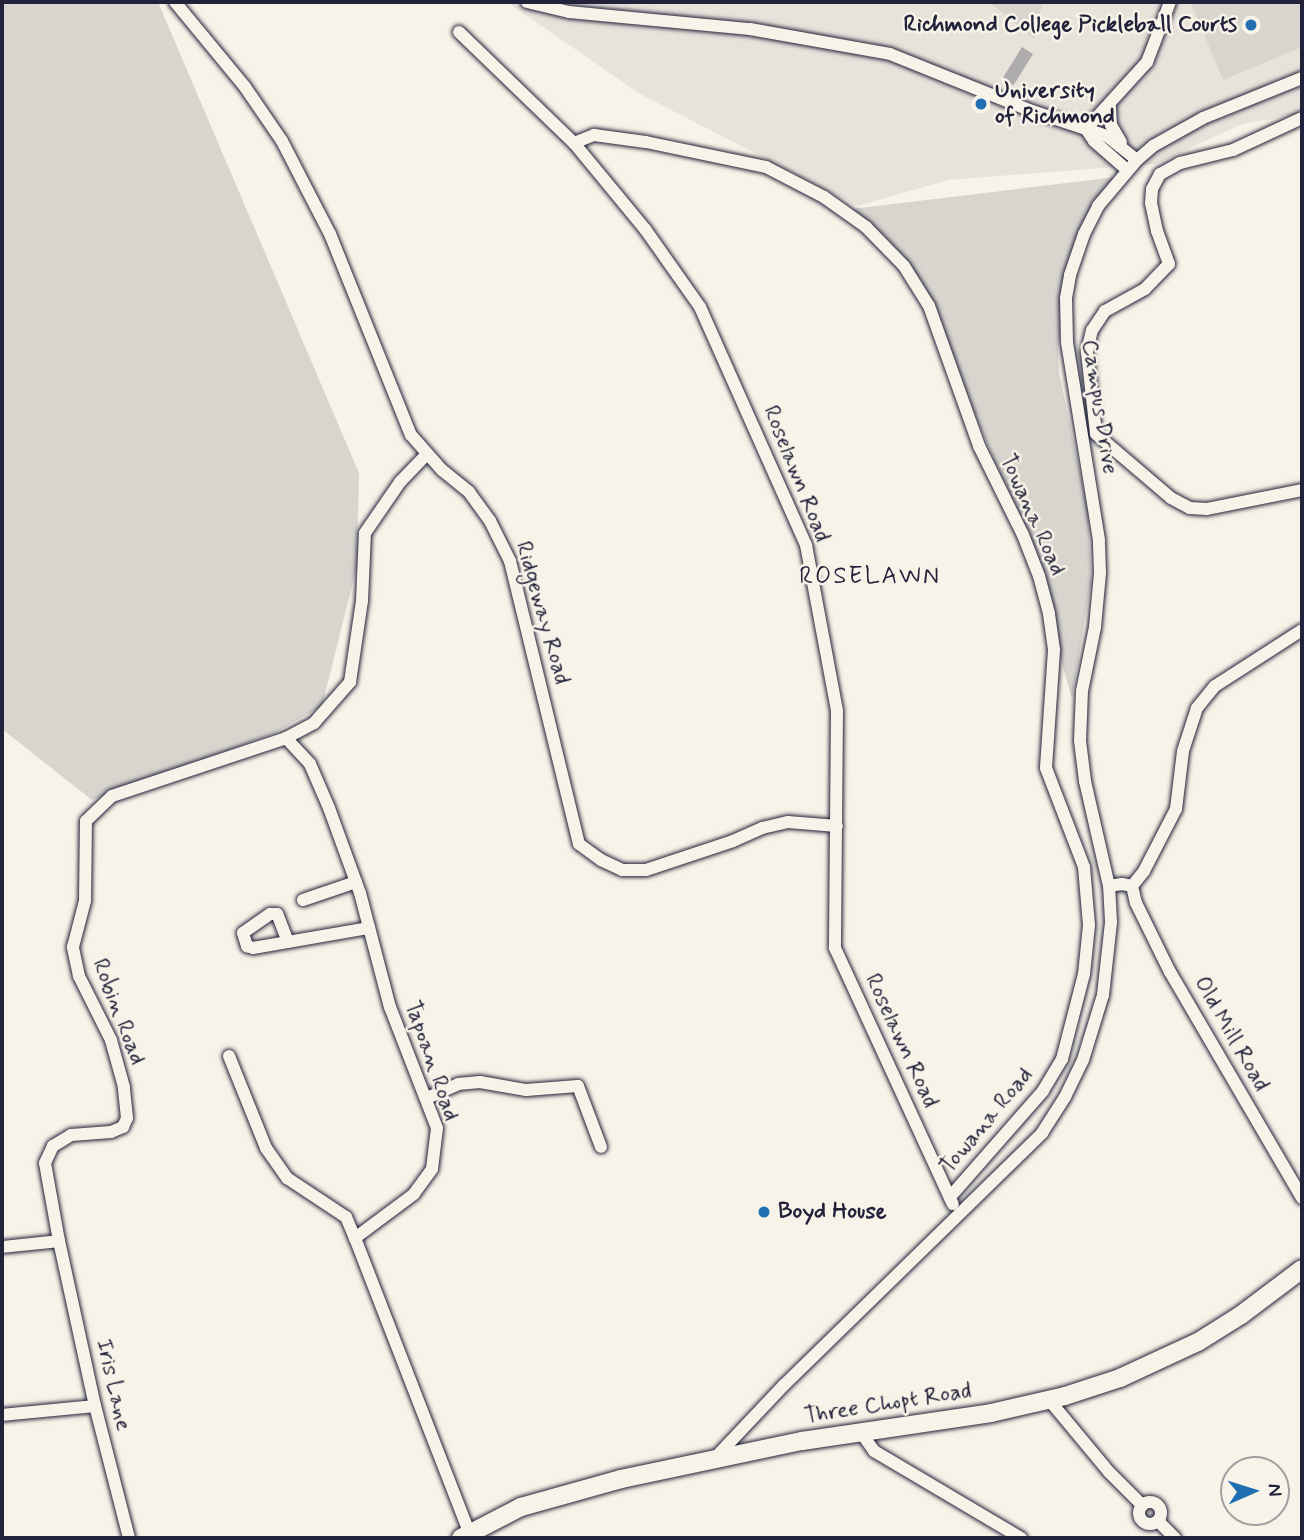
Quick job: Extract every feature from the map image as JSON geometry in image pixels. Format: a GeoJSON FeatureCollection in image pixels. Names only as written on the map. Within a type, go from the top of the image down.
{"type":"FeatureCollection","features":[{"type":"Feature","properties":{"kind":"main road","name":"Three Chopt Road"},"geometry":{"type":"LineString","coordinates":[[465,1535],[549,1497],[715,1458],[860,1431],[991,1413],[1051,1401],[1120,1378],[1177,1352],[1230,1322],[1302,1269]]}},
{"type":"Feature","properties":{"kind":"street","name":"Ridgeway Road"},"geometry":{"type":"LineString","coordinates":[[176,2],[245,87],[282,141],[330,234],[394,400],[411,435],[427,454],[469,492],[490,522],[510,561],[579,844],[622,870],[646,870],[733,841],[762,828],[788,822],[837,826]]}},
{"type":"Feature","properties":{"kind":"street"},"geometry":{"type":"LineString","coordinates":[[527,2],[569,12],[750,29],[890,54],[1012,103],[1107,136],[1125,149]]}},
{"type":"Feature","properties":{"kind":"street"},"geometry":{"type":"LineString","coordinates":[[1086,129],[1110,107],[1151,55],[1170,2]]}},
{"type":"Feature","properties":{"kind":"street","name":"Roselawn Road"},"geometry":{"type":"LineString","coordinates":[[459,32],[573,143],[645,229],[700,307],[806,545],[837,711],[835,948],[958,1214]]}},
{"type":"Feature","properties":{"kind":"street","name":"Campus Drive"},"geometry":{"type":"LineString","coordinates":[[1104,862],[1085,781],[1080,741],[1082,691],[1095,626],[1100,573],[1099,540],[1079,423],[1066,320],[1070,275],[1090,220],[1131,164],[1161,141],[1203,118],[1302,78]]}},
{"type":"Feature","properties":{"kind":"street"},"geometry":{"type":"LineString","coordinates":[[1110,107],[1111,125],[1131,164]]}},
{"type":"Feature","properties":{"kind":"street"},"geometry":{"type":"LineString","coordinates":[[1096,434],[1087,365],[1092,330],[1105,311],[1145,289],[1169,264],[1157,231],[1151,203],[1155,179],[1180,163],[1233,150],[1302,118]]}},
{"type":"Feature","properties":{"kind":"street"},"geometry":{"type":"LineString","coordinates":[[1086,129],[1094,141],[1131,164]]}},
{"type":"Feature","properties":{"kind":"street","name":"Towana Road"},"geometry":{"type":"LineString","coordinates":[[573,143],[594,135],[714,155],[784,174],[849,213],[904,266],[919,286],[929,306],[979,446],[1023,535],[1039,576],[1049,614],[1054,650],[1046,768],[1084,867],[1089,925],[1084,974],[1062,1059],[1043,1091],[950,1197]]}},
{"type":"Feature","properties":{"kind":"street"},"geometry":{"type":"LineString","coordinates":[[1079,423],[1096,434],[1156,486],[1190,508],[1224,507],[1302,490]]}},
{"type":"Feature","properties":{"kind":"street"},"geometry":{"type":"LineString","coordinates":[[286,738],[314,723],[350,682],[361,613],[365,533],[400,482],[427,454]]}},
{"type":"Feature","properties":{"kind":"street"},"geometry":{"type":"LineString","coordinates":[[1109,886],[1132,886],[1144,871],[1176,809],[1183,751],[1197,708],[1215,686],[1302,630]]}},
{"type":"Feature","properties":{"kind":"street","name":"Tapoan Road"},"geometry":{"type":"LineString","coordinates":[[286,738],[310,764],[356,882],[396,1025],[437,1128],[432,1169],[414,1194],[355,1238]]}},
{"type":"Feature","properties":{"kind":"street","name":"Robin Road"},"geometry":{"type":"LineString","coordinates":[[59,1241],[45,1163],[53,1146],[71,1135],[111,1132],[123,1127],[127,1118],[124,1087],[111,1040],[79,976],[73,947],[85,901],[86,821],[112,796],[286,738]]}},
{"type":"Feature","properties":{"kind":"street"},"geometry":{"type":"LineString","coordinates":[[1084,867],[1104,862]]}},
{"type":"Feature","properties":{"kind":"street","name":"Towana Road"},"geometry":{"type":"LineString","coordinates":[[715,1458],[1042,1133],[1065,1097],[1096,1025],[1108,964],[1109,886],[1104,862]]}},
{"type":"Feature","properties":{"kind":"street"},"geometry":{"type":"LineString","coordinates":[[303,900],[356,882]]}},
{"type":"Feature","properties":{"kind":"street","name":"Old Mill Road"},"geometry":{"type":"LineString","coordinates":[[1132,886],[1136,903],[1170,972],[1302,1198]]}},
{"type":"Feature","properties":{"kind":"street"},"geometry":{"type":"LineString","coordinates":[[288,942],[369,928]]}},
{"type":"Feature","properties":{"kind":"street"},"geometry":{"type":"LineString","coordinates":[[229,1056],[266,1147],[287,1178],[346,1217],[465,1535]]}},
{"type":"Feature","properties":{"kind":"street"},"geometry":{"type":"LineString","coordinates":[[427,1098],[458,1084],[480,1082],[526,1090],[578,1086],[601,1147]]}},
{"type":"Feature","properties":{"kind":"street"},"geometry":{"type":"LineString","coordinates":[[2,1247],[59,1241]]}},
{"type":"Feature","properties":{"kind":"street","name":"Iris Lane"},"geometry":{"type":"LineString","coordinates":[[59,1241],[95,1406],[129,1538]]}},
{"type":"Feature","properties":{"kind":"street"},"geometry":{"type":"LineString","coordinates":[[1051,1401],[1109,1472],[1142,1506],[1152,1502],[1158,1505],[1161,1511],[1158,1521],[1175,1538]]}},
{"type":"Feature","properties":{"kind":"street"},"geometry":{"type":"LineString","coordinates":[[2,1415],[95,1406]]}},
{"type":"Feature","properties":{"kind":"street"},"geometry":{"type":"LineString","coordinates":[[860,1431],[874,1451],[1021,1538]]}},
{"type":"Feature","properties":{"kind":"shaded area"},"geometry":{"type":"Polygon","coordinates":[[[2,2],[158,2],[359,473],[357,566],[322,706],[274,733],[92,800],[2,729],[2,2]]]}},
{"type":"Feature","properties":{"kind":"shaded area","name":"University of Richmond"},"geometry":{"type":"Polygon","coordinates":[[[507,2],[1302,2],[1302,114],[1242,124],[1156,164],[948,180],[858,206],[640,94],[507,2]]]}},
{"type":"Feature","properties":{"kind":"shaded area"},"geometry":{"type":"Polygon","coordinates":[[[989,2],[1043,2],[1034,39],[989,2]]]}},
{"type":"Feature","properties":{"kind":"shaded area","name":"Richmond College Pickleball Courts"},"geometry":{"type":"Polygon","coordinates":[[[1302,2],[1302,47],[1223,80],[1191,3],[1302,2]]]}},
{"type":"Feature","properties":{"kind":"shaded area"},"geometry":{"type":"Polygon","coordinates":[[[1022,47],[1033,54],[1013,85],[1002,78],[1022,47]]]}},
{"type":"Feature","properties":{"kind":"shaded area"},"geometry":{"type":"Polygon","coordinates":[[[1116,177],[1069,265],[1058,347],[1059,373],[1088,510],[1091,582],[1072,699],[1027,538],[919,280],[852,209],[1116,177]]]}},
{"type":"Feature","properties":{"kind":"place","name":"Richmond College Pickleball Courts"},"geometry":{"type":"Point","coordinates":[1251,25]}},
{"type":"Feature","properties":{"kind":"place","name":"University of Richmond"},"geometry":{"type":"Point","coordinates":[981,104]}},
{"type":"Feature","properties":{"kind":"place","name":"Boyd House"},"geometry":{"type":"Point","coordinates":[764,1212]}},
{"type":"Feature","properties":{"kind":"district","name":"ROSELAWN"},"geometry":{"type":"Point","coordinates":[870,577]}}]}
